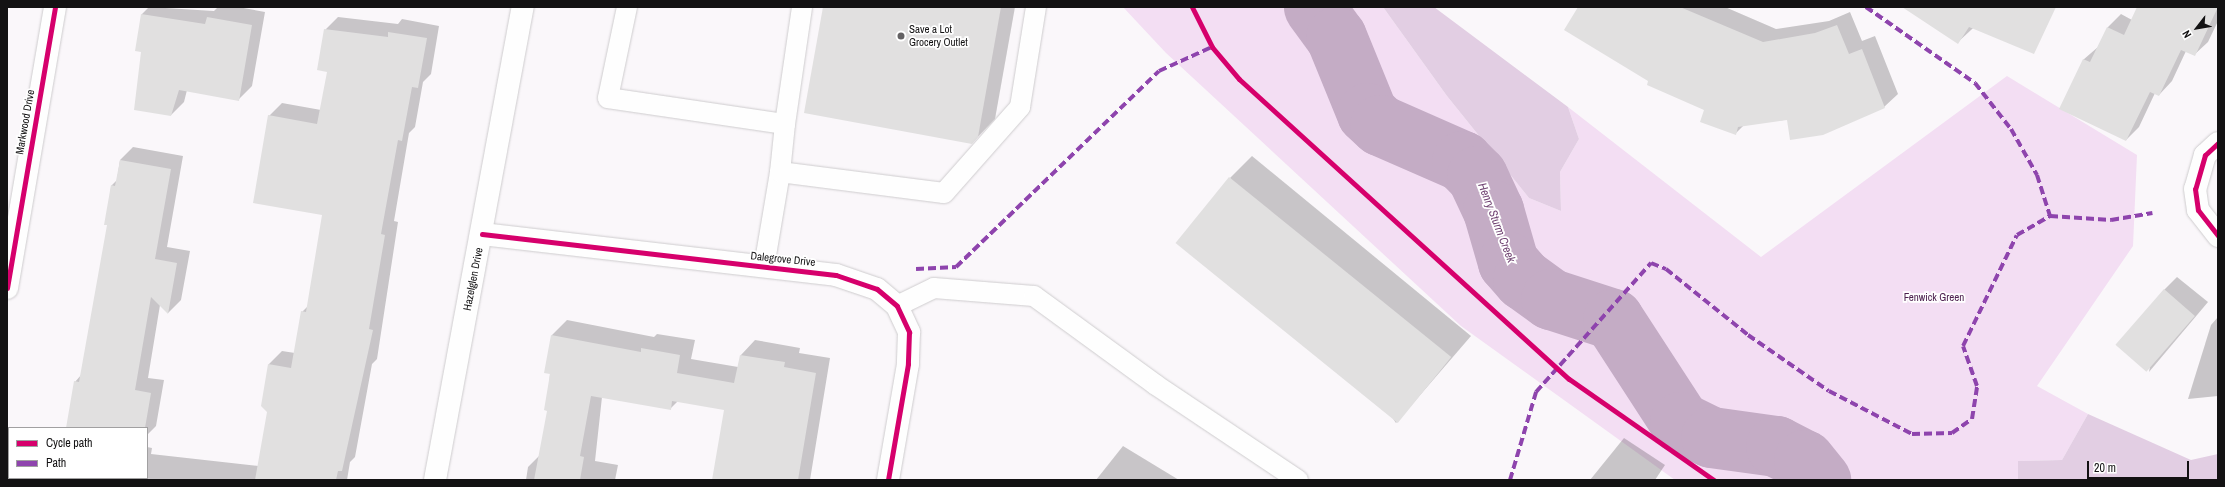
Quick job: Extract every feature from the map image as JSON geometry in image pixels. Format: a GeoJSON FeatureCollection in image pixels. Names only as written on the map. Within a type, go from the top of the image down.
{"type":"FeatureCollection","features":[{"type":"Feature","properties":{"kind":"street","name":"Markwood Drive"},"geometry":{"type":"LineString","coordinates":[[7,288],[55,7]]}},
{"type":"Feature","properties":{"kind":"street","name":"Hazelglen Drive"},"geometry":{"type":"LineString","coordinates":[[435,480],[482,234],[523,7]]}},
{"type":"Feature","properties":{"kind":"street"},"geometry":{"type":"LineString","coordinates":[[2218,143],[2205,155],[2195,189],[2198,210],[2218,236]]}},
{"type":"Feature","properties":{"kind":"street","name":"Dalegrove Drive"},"geometry":{"type":"LineString","coordinates":[[482,234],[836,275],[877,289],[897,306],[909,332],[908,364],[888,480]]}},
{"type":"Feature","properties":{"kind":"lane"},"geometry":{"type":"LineString","coordinates":[[627,7],[608,98],[785,124]]}},
{"type":"Feature","properties":{"kind":"lane"},"geometry":{"type":"LineString","coordinates":[[764,267],[780,172],[785,124],[802,7]]}},
{"type":"Feature","properties":{"kind":"lane"},"geometry":{"type":"LineString","coordinates":[[780,172],[944,193],[1020,107],[1036,7]]}},
{"type":"Feature","properties":{"kind":"lane"},"geometry":{"type":"LineString","coordinates":[[897,306],[934,288],[1034,296],[1156,386],[1298,480]]}},
{"type":"Feature","properties":{"kind":"green space","name":"Fenwick Green"},"geometry":{"type":"Polygon","coordinates":[[[1123,7],[1383,7],[1447,96],[1529,198],[1561,211],[1560,172],[1579,139],[1568,107],[1761,257],[2007,76],[2137,155],[2133,246],[2037,386],[2088,414],[2062,460],[2018,461],[2018,480],[1675,480],[1461,326],[1166,53],[1123,7]]]}},
{"type":"Feature","properties":{"kind":"shaded area"},"geometry":{"type":"Polygon","coordinates":[[[1383,7],[1434,7],[1568,107],[1579,139],[1560,172],[1561,211],[1529,198],[1447,96],[1383,7]]]}},
{"type":"Feature","properties":{"kind":"shaded area"},"geometry":{"type":"Polygon","coordinates":[[[2088,414],[2191,460],[2218,454],[2218,480],[2018,480],[2018,461],[2062,460],[2088,414]]]}},
{"type":"Feature","properties":{"kind":"building"},"geometry":{"type":"Polygon","coordinates":[[[823,7],[1001,7],[978,137],[972,144],[804,113],[823,7]]]}},
{"type":"Feature","properties":{"kind":"building"},"geometry":{"type":"Polygon","coordinates":[[[1578,7],[1680,7],[1763,42],[1815,33],[1837,25],[1849,54],[1862,49],[1885,108],[1823,135],[1790,140],[1787,120],[1738,127],[1736,135],[1700,122],[1704,110],[1647,85],[1648,81],[1564,30],[1578,7]]]}},
{"type":"Feature","properties":{"kind":"building"},"geometry":{"type":"Polygon","coordinates":[[[1902,7],[2056,7],[2034,54],[1969,27],[1958,44],[1902,7]]]}},
{"type":"Feature","properties":{"kind":"building"},"geometry":{"type":"Polygon","coordinates":[[[2137,7],[2218,7],[2195,56],[2181,50],[2159,96],[2150,92],[2126,141],[2059,109],[2083,59],[2090,62],[2107,27],[2124,35],[2137,7]]]}},
{"type":"Feature","properties":{"kind":"building"},"geometry":{"type":"Polygon","coordinates":[[[141,14],[205,24],[207,17],[252,25],[239,101],[179,90],[171,116],[134,110],[141,52],[135,51],[141,14]]]}},
{"type":"Feature","properties":{"kind":"building"},"geometry":{"type":"Polygon","coordinates":[[[324,29],[388,37],[388,32],[427,38],[418,88],[412,87],[402,141],[398,140],[381,234],[385,235],[369,329],[373,330],[342,471],[338,471],[336,480],[255,480],[267,412],[261,406],[268,364],[291,368],[301,311],[306,312],[322,215],[253,203],[268,115],[317,124],[327,72],[317,70],[324,29]]]}},
{"type":"Feature","properties":{"kind":"building"},"geometry":{"type":"Polygon","coordinates":[[[120,160],[171,169],[155,259],[177,263],[168,314],[151,297],[135,390],[151,393],[145,427],[66,427],[74,381],[79,382],[107,225],[104,225],[111,185],[115,186],[120,160]]]}},
{"type":"Feature","properties":{"kind":"building"},"geometry":{"type":"Polygon","coordinates":[[[1229,177],[1451,357],[1398,423],[1176,243],[1229,177]]]}},
{"type":"Feature","properties":{"kind":"building"},"geometry":{"type":"Polygon","coordinates":[[[2164,289],[2195,316],[2146,372],[2115,345],[2164,289]]]}},
{"type":"Feature","properties":{"kind":"building"},"geometry":{"type":"Polygon","coordinates":[[[551,335],[641,352],[641,348],[680,355],[677,373],[734,383],[740,355],[785,362],[784,367],[816,373],[798,480],[712,480],[724,410],[672,401],[671,410],[591,396],[580,456],[584,457],[580,480],[534,480],[547,411],[544,410],[550,374],[544,373],[551,335]]]}},
{"type":"Feature","properties":{"kind":"waterway","name":"Henry Sturm Creek"},"geometry":{"type":"LineString","coordinates":[[1314,7],[1336,37],[1367,113],[1380,125],[1462,161],[1477,176],[1493,210],[1508,262],[1523,279],[1551,299],[1613,319],[1680,422],[1711,437],[1776,446],[1804,460],[1820,480]]}},
{"type":"Feature","properties":{"kind":"marked path"},"geometry":{"type":"LineString","coordinates":[[1866,7],[1975,83],[2011,129],[2037,175],[2050,216]]}},
{"type":"Feature","properties":{"kind":"marked path"},"geometry":{"type":"LineString","coordinates":[[916,269],[956,267],[1159,71],[1212,47]]}},
{"type":"Feature","properties":{"kind":"marked path"},"geometry":{"type":"LineString","coordinates":[[1510,480],[1536,392],[1651,263],[1666,269],[1748,335],[1829,391],[1912,434],[1952,433],[1972,419],[1977,386],[1963,346],[2017,235],[2050,216],[2111,220],[2152,213]]}},
{"type":"Feature","properties":{"kind":"cycle path"},"geometry":{"type":"LineString","coordinates":[[7,288],[55,7]]}},
{"type":"Feature","properties":{"kind":"cycle path"},"geometry":{"type":"LineString","coordinates":[[1192,7],[1212,47],[1239,79],[1569,379],[1714,480]]}},
{"type":"Feature","properties":{"kind":"cycle path"},"geometry":{"type":"LineString","coordinates":[[2218,143],[2205,155],[2195,189],[2198,210],[2218,236]]}},
{"type":"Feature","properties":{"kind":"cycle path"},"geometry":{"type":"LineString","coordinates":[[482,234],[836,275],[877,289],[897,306],[909,332],[908,364],[888,480]]}},
{"type":"Feature","properties":{"kind":"place","name":"Save a Lot Grocery Outlet"},"geometry":{"type":"Point","coordinates":[901,36]}}]}
